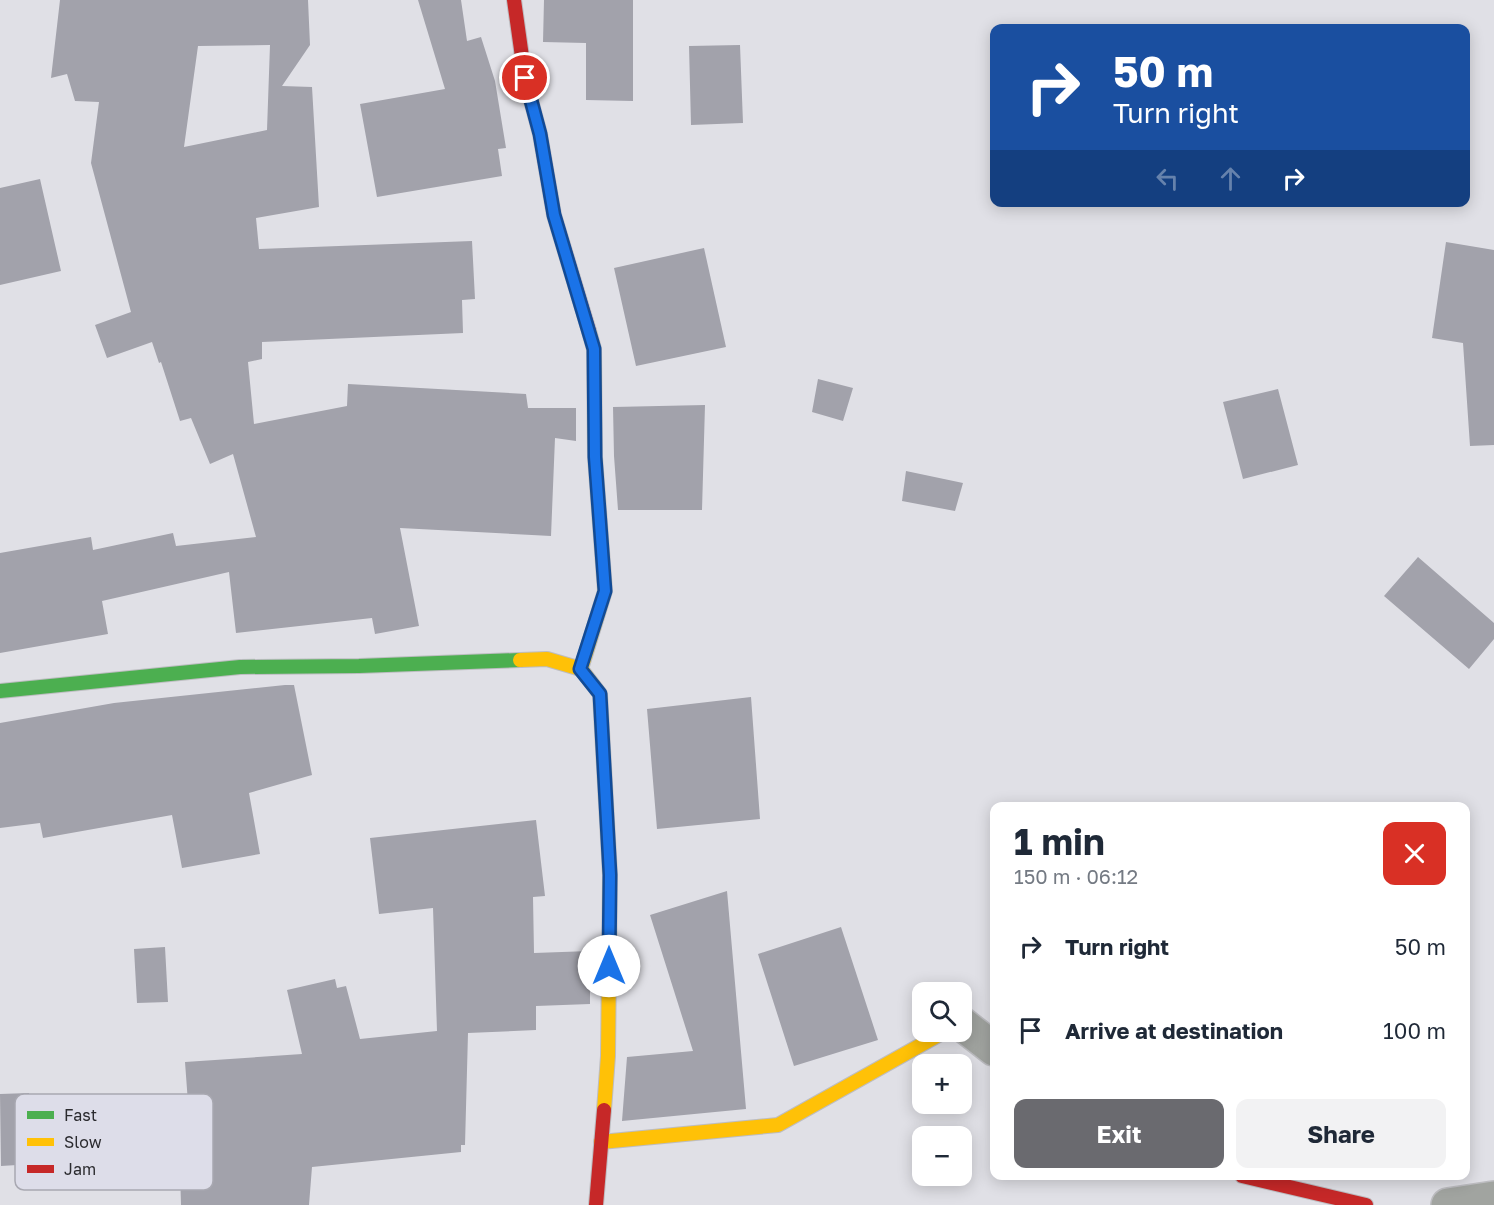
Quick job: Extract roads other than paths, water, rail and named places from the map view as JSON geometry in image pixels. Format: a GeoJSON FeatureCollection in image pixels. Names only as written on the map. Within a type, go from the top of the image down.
{"type":"FeatureCollection","features":[{"type":"Feature","properties":{"kind":"street"},"geometry":{"type":"LineString","coordinates":[[514,0],[525,78],[540,134],[554,215],[594,349],[595,457],[605,591],[580,669]]}},
{"type":"Feature","properties":{"kind":"street"},"geometry":{"type":"LineString","coordinates":[[0,691],[240,666],[359,666],[547,659],[580,669],[600,694],[610,875],[608,1056],[596,1205]]}},
{"type":"Feature","properties":{"kind":"street"},"geometry":{"type":"LineString","coordinates":[[972,1032],[990,1046]]}},
{"type":"Feature","properties":{"kind":"street"},"geometry":{"type":"LineString","coordinates":[[601,1142],[778,1125],[926,1042]]}},
{"type":"Feature","properties":{"kind":"street"},"geometry":{"type":"LineString","coordinates":[[1259,1180],[1366,1205]]}},
{"type":"Feature","properties":{"kind":"street"},"geometry":{"type":"LineString","coordinates":[[1448,1205],[1494,1198]]}}]}
